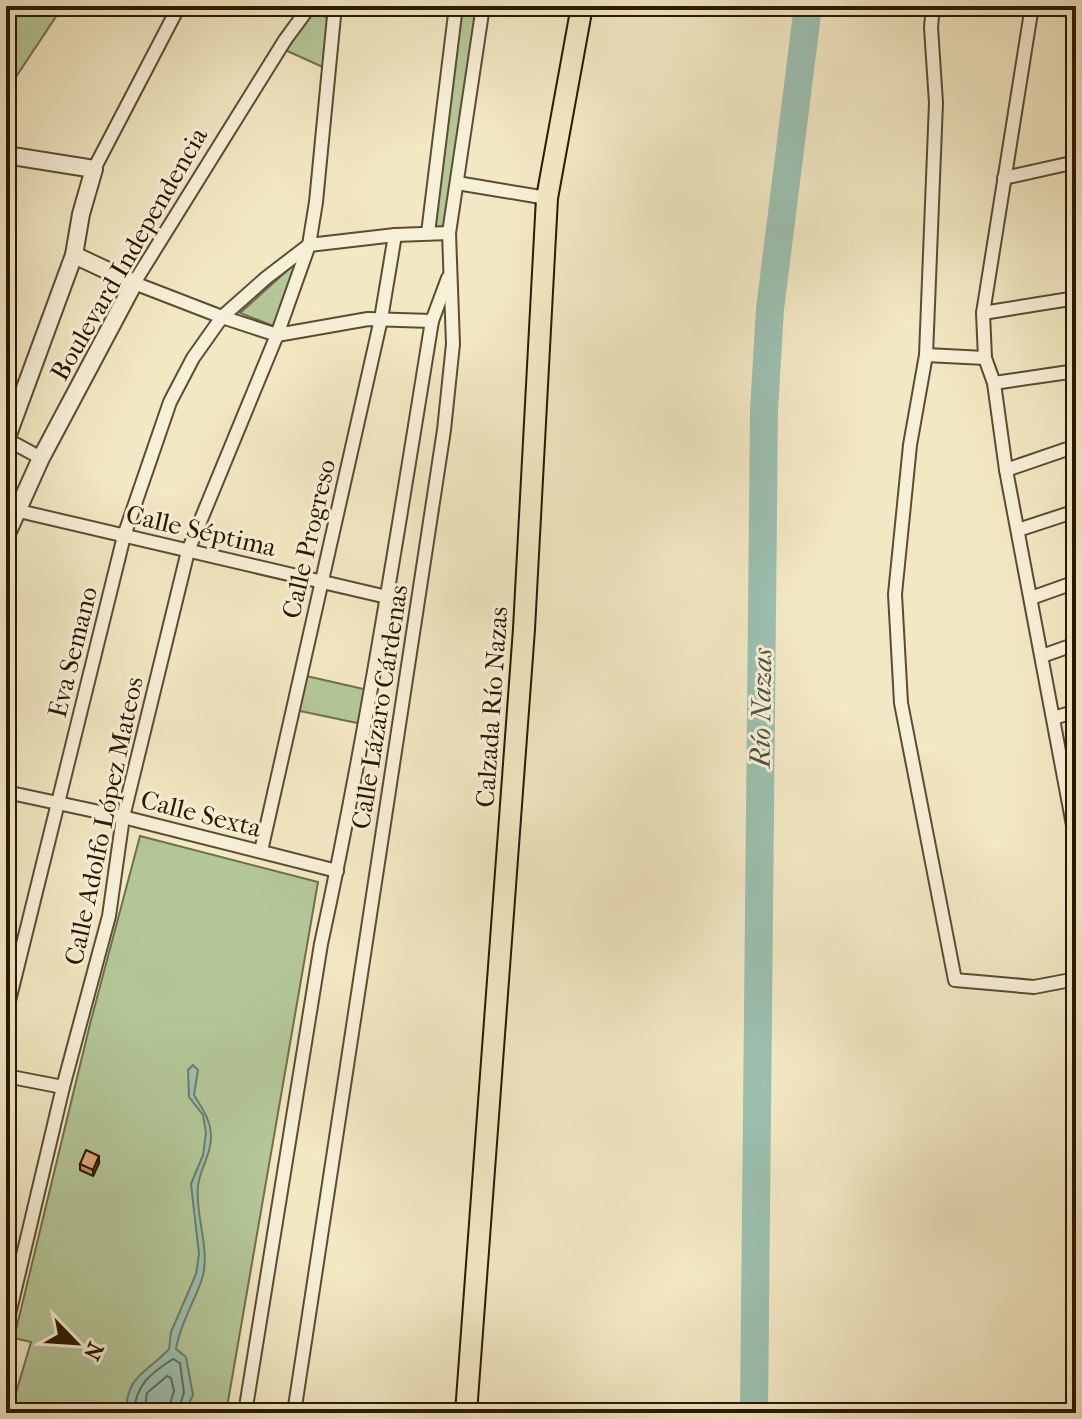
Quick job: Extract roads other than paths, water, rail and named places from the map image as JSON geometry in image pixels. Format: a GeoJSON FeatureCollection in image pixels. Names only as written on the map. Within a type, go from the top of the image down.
{"type":"FeatureCollection","features":[{"type":"Feature","properties":{"kind":"main road","name":"Calzada Río Nazas"},"geometry":{"type":"LineString","coordinates":[[466,1413],[524,629],[547,198],[582,6]]}},
{"type":"Feature","properties":{"kind":"street","name":"Boulevard Independencia"},"geometry":{"type":"LineString","coordinates":[[6,440],[74,255],[81,214],[94,169],[179,6]]}},
{"type":"Feature","properties":{"kind":"street","name":"Boulevard Independencia"},"geometry":{"type":"LineString","coordinates":[[6,536],[11,509],[134,283],[285,40],[310,6]]}},
{"type":"Feature","properties":{"kind":"street","name":"Calle Adolfo López Mateos"},"geometry":{"type":"LineString","coordinates":[[6,1327],[63,1087],[109,916],[123,817],[188,551],[277,335],[309,245],[335,6]]}},
{"type":"Feature","properties":{"kind":"street"},"geometry":{"type":"LineString","coordinates":[[428,233],[456,6]]}},
{"type":"Feature","properties":{"kind":"street","name":"Calle Lázaro Cárdenas"},"geometry":{"type":"LineString","coordinates":[[294,1413],[444,430],[453,344],[449,233],[483,6]]}},
{"type":"Feature","properties":{"kind":"street"},"geometry":{"type":"LineString","coordinates":[[933,6],[931,27],[936,103],[926,355],[910,445],[895,594],[901,703],[955,980],[1034,987],[1076,979]]}},
{"type":"Feature","properties":{"kind":"street"},"geometry":{"type":"LineString","coordinates":[[1032,6],[983,313],[985,358],[994,383],[1006,470],[1054,718],[1070,777],[1076,835]]}},
{"type":"Feature","properties":{"kind":"street"},"geometry":{"type":"LineString","coordinates":[[6,155],[94,169]]}},
{"type":"Feature","properties":{"kind":"street"},"geometry":{"type":"LineString","coordinates":[[1004,178],[1076,162]]}},
{"type":"Feature","properties":{"kind":"street"},"geometry":{"type":"LineString","coordinates":[[457,183],[547,198]]}},
{"type":"Feature","properties":{"kind":"street"},"geometry":{"type":"LineString","coordinates":[[309,245],[395,235],[449,233]]}},
{"type":"Feature","properties":{"kind":"street","name":"Calle Progreso"},"geometry":{"type":"LineString","coordinates":[[261,851],[381,319],[395,235]]}},
{"type":"Feature","properties":{"kind":"street","name":"Eva Semano"},"geometry":{"type":"LineString","coordinates":[[6,1013],[124,536],[170,402],[193,358],[222,317],[309,245]]}},
{"type":"Feature","properties":{"kind":"street"},"geometry":{"type":"LineString","coordinates":[[74,255],[134,283],[277,335],[345,321],[432,321]]}},
{"type":"Feature","properties":{"kind":"street"},"geometry":{"type":"LineString","coordinates":[[245,1413],[321,944],[387,597],[432,321],[449,275]]}},
{"type":"Feature","properties":{"kind":"street"},"geometry":{"type":"LineString","coordinates":[[983,313],[1076,298]]}},
{"type":"Feature","properties":{"kind":"street"},"geometry":{"type":"LineString","coordinates":[[926,355],[985,358]]}},
{"type":"Feature","properties":{"kind":"street"},"geometry":{"type":"LineString","coordinates":[[994,383],[1076,371]]}},
{"type":"Feature","properties":{"kind":"street"},"geometry":{"type":"LineString","coordinates":[[6,440],[41,458]]}},
{"type":"Feature","properties":{"kind":"street"},"geometry":{"type":"LineString","coordinates":[[1006,470],[1076,446]]}},
{"type":"Feature","properties":{"kind":"street","name":"Calle Séptima"},"geometry":{"type":"LineString","coordinates":[[11,509],[387,597]]}},
{"type":"Feature","properties":{"kind":"street"},"geometry":{"type":"LineString","coordinates":[[1018,530],[1076,511]]}},
{"type":"Feature","properties":{"kind":"street"},"geometry":{"type":"LineString","coordinates":[[1031,598],[1076,582]]}},
{"type":"Feature","properties":{"kind":"street"},"geometry":{"type":"LineString","coordinates":[[1042,656],[1076,644]]}},
{"type":"Feature","properties":{"kind":"street"},"geometry":{"type":"LineString","coordinates":[[1054,718],[1076,711]]}},
{"type":"Feature","properties":{"kind":"street","name":"Calle Sexta"},"geometry":{"type":"LineString","coordinates":[[6,792],[123,817],[337,871]]}},
{"type":"Feature","properties":{"kind":"street"},"geometry":{"type":"LineString","coordinates":[[6,1076],[63,1087]]}},
{"type":"Feature","properties":{"kind":"water"},"geometry":{"type":"Polygon","coordinates":[[[193,1065],[198,1070],[194,1095],[207,1118],[211,1134],[210,1149],[198,1187],[204,1268],[176,1349],[186,1357],[193,1395],[184,1413],[126,1413],[134,1382],[169,1349],[171,1332],[196,1274],[199,1254],[191,1184],[203,1155],[206,1133],[203,1115],[189,1097],[188,1070],[193,1065]]]}},
{"type":"Feature","properties":{"kind":"waterway","name":"Río Nazas"},"geometry":{"type":"LineString","coordinates":[[754,1413],[764,410],[770,309],[808,6]]}}]}
